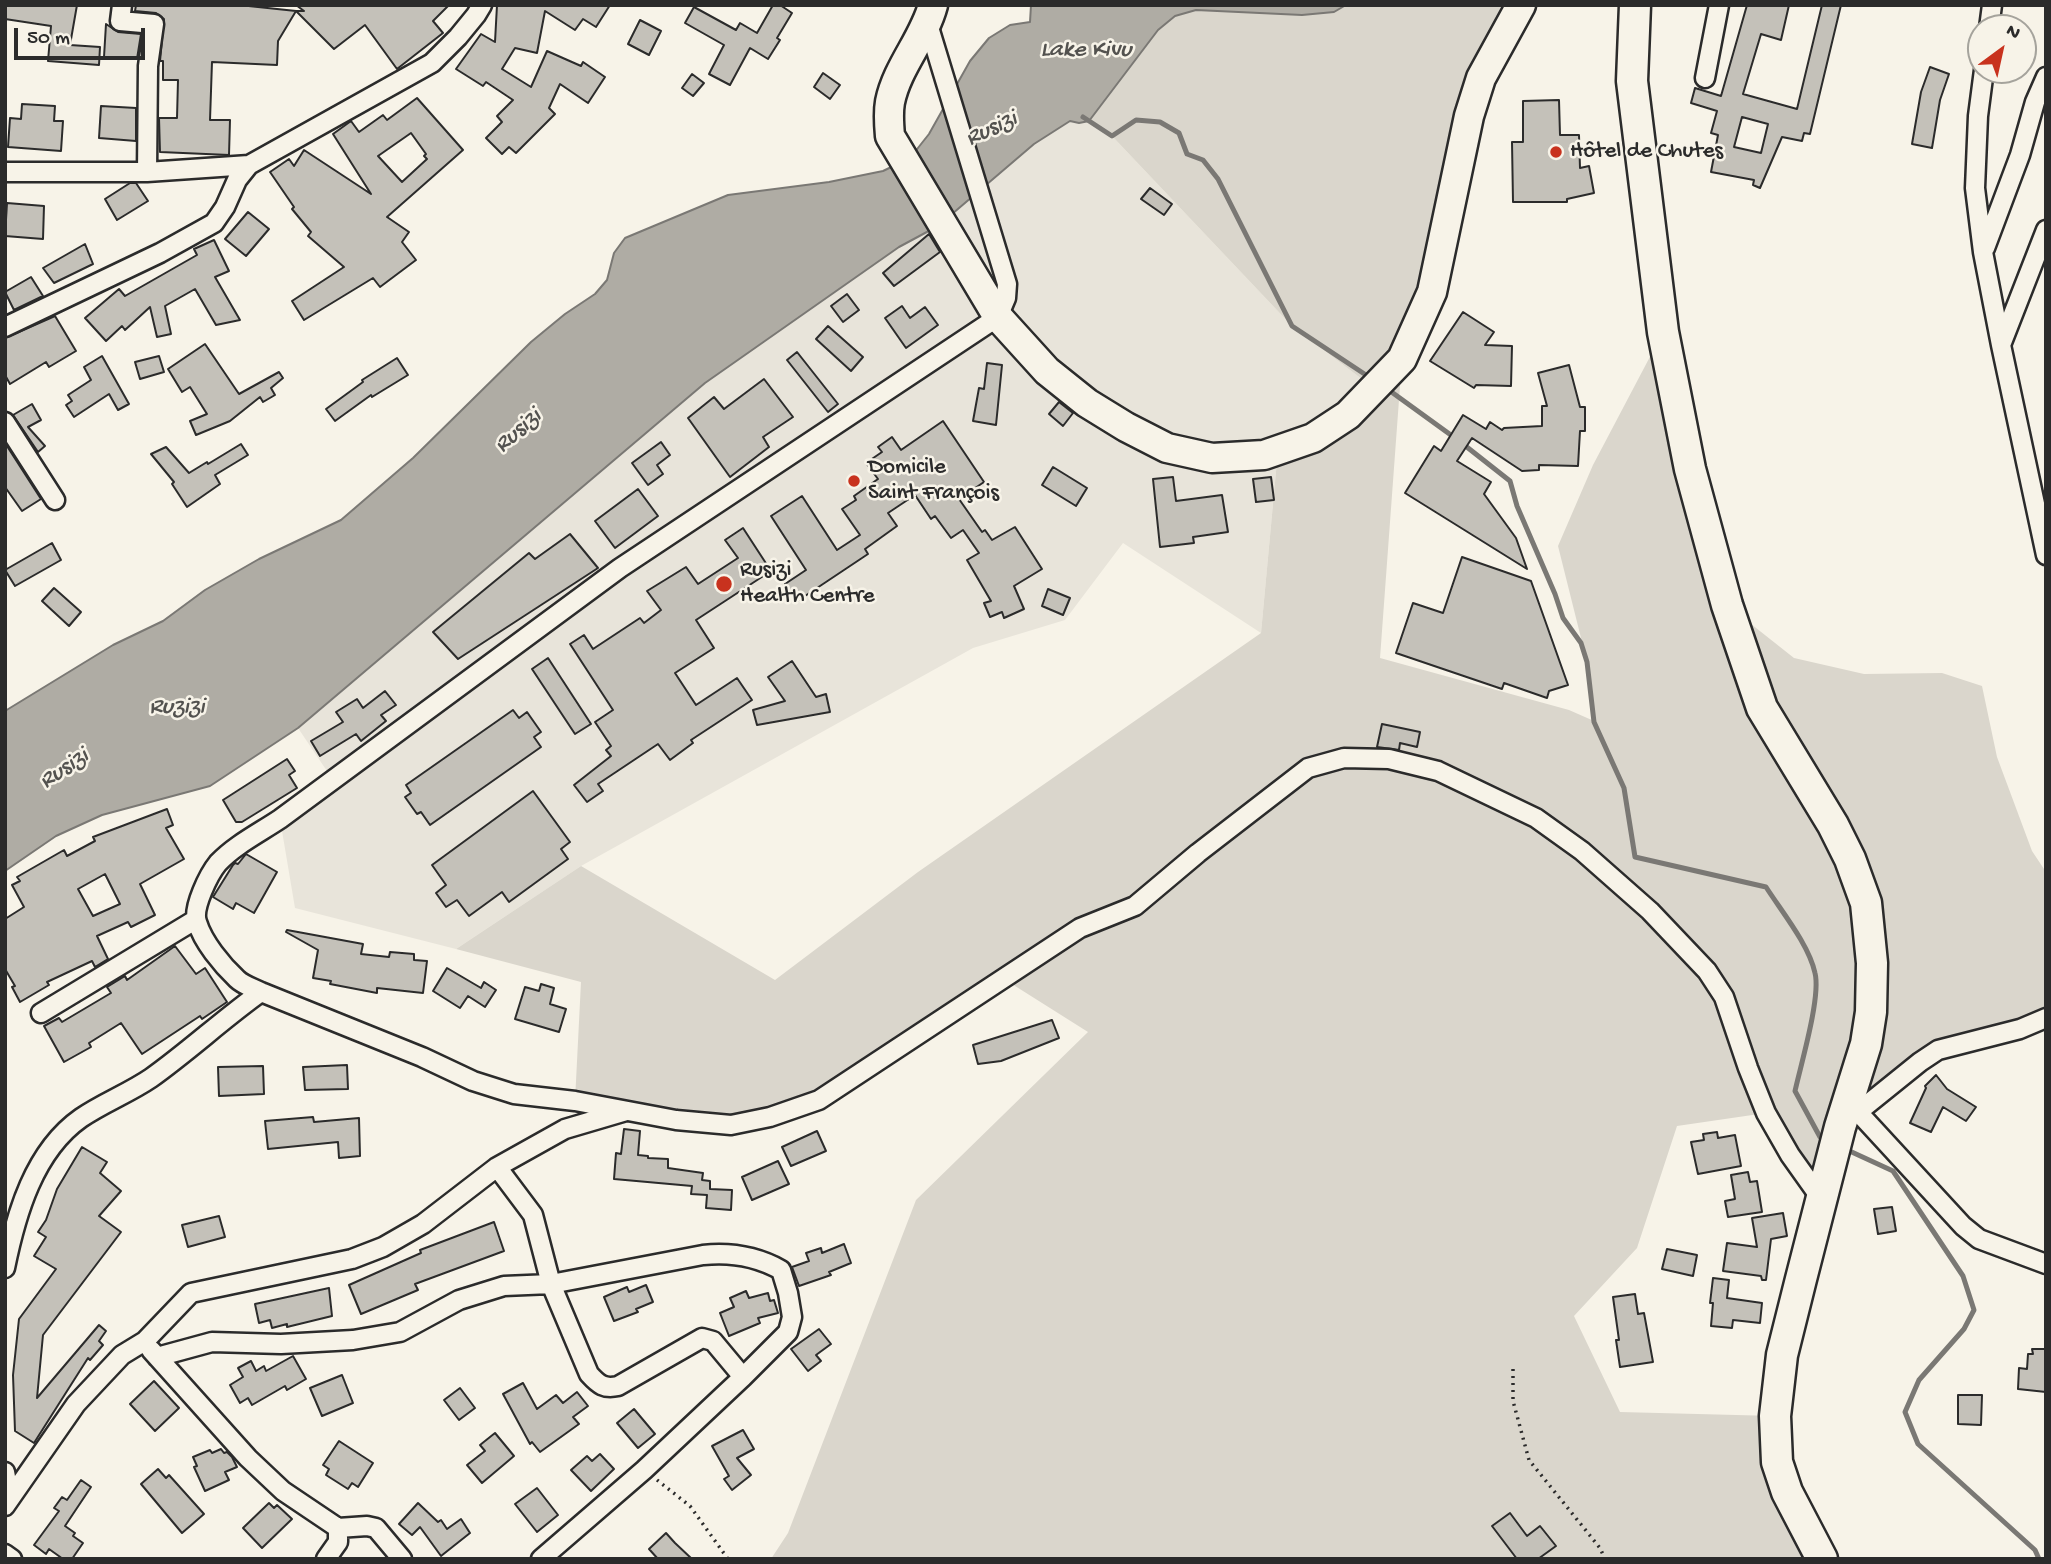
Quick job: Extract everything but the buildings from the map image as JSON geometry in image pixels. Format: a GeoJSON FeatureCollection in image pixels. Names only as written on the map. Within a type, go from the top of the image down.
{"type":"FeatureCollection","features":[{"type":"Feature","properties":{"kind":"highway"},"geometry":{"type":"LineString","coordinates":[[1635,5],[1633,94],[1663,332],[1690,469],[1727,605],[1762,708],[1833,825],[1850,859],[1866,903],[1872,963],[1871,1012],[1866,1044],[1848,1115],[1829,1168],[1782,1355],[1775,1416],[1777,1462],[1787,1492],[1822,1559]]}},
{"type":"Feature","properties":{"kind":"main road"},"geometry":{"type":"LineString","coordinates":[[931,15],[908,58],[890,101],[890,136],[998,317],[1047,371],[1087,403],[1167,448],[1212,458],[1264,455],[1313,438],[1348,415],[1402,359],[1432,292],[1469,116],[1480,78],[1521,5]]}},
{"type":"Feature","properties":{"kind":"street"},"geometry":{"type":"LineString","coordinates":[[122,5],[120,21],[154,24],[148,66],[147,172]]}},
{"type":"Feature","properties":{"kind":"street"},"geometry":{"type":"LineString","coordinates":[[5,327],[160,253],[214,223],[225,207],[237,180],[249,165],[432,63],[458,37],[481,5]]}},
{"type":"Feature","properties":{"kind":"street"},"geometry":{"type":"LineString","coordinates":[[1705,78],[1718,5]]}},
{"type":"Feature","properties":{"kind":"street"},"geometry":{"type":"LineString","coordinates":[[931,15],[1007,284],[1006,298],[998,317],[620,568],[232,851],[208,877],[200,899],[195,920],[207,943],[239,981],[473,1080],[514,1094],[575,1101],[676,1120],[731,1125],[819,1100],[1080,928],[1135,906],[1198,853],[1308,768],[1344,758],[1389,760],[1438,771],[1536,818],[1582,850],[1650,911],[1707,971],[1724,997],[1748,1069],[1766,1112],[1790,1155],[1822,1200]]}},
{"type":"Feature","properties":{"kind":"street"},"geometry":{"type":"LineString","coordinates":[[1983,252],[2046,77]]}},
{"type":"Feature","properties":{"kind":"street"},"geometry":{"type":"LineString","coordinates":[[1982,84],[1975,188],[1983,252],[2046,555]]}},
{"type":"Feature","properties":{"kind":"street"},"geometry":{"type":"LineString","coordinates":[[5,173],[147,172],[249,165]]}},
{"type":"Feature","properties":{"kind":"street"},"geometry":{"type":"LineString","coordinates":[[2001,345],[2046,230]]}},
{"type":"Feature","properties":{"kind":"street"},"geometry":{"type":"LineString","coordinates":[[5,422],[55,500]]}},
{"type":"Feature","properties":{"kind":"street"},"geometry":{"type":"LineString","coordinates":[[41,1013],[195,920]]}},
{"type":"Feature","properties":{"kind":"street"},"geometry":{"type":"LineString","coordinates":[[5,1268],[13,1227],[30,1185],[46,1156],[64,1132],[82,1118],[149,1079],[224,1018],[261,992]]}},
{"type":"Feature","properties":{"kind":"street"},"geometry":{"type":"LineString","coordinates":[[2046,1018],[2020,1029],[1938,1050],[1848,1115],[1979,1239],[2046,1264]]}},
{"type":"Feature","properties":{"kind":"street"},"geometry":{"type":"LineString","coordinates":[[8,1502],[76,1404],[122,1355],[145,1341],[191,1293],[352,1259],[383,1247],[423,1224],[497,1167],[565,1129],[629,1110]]}},
{"type":"Feature","properties":{"kind":"street"},"geometry":{"type":"LineString","coordinates":[[497,1167],[533,1215],[551,1284],[589,1374],[598,1384],[607,1389],[618,1386],[702,1338],[713,1341],[743,1377]]}},
{"type":"Feature","properties":{"kind":"street"},"geometry":{"type":"LineString","coordinates":[[157,1357],[212,1342],[281,1344],[353,1340],[400,1332],[459,1300],[504,1286],[551,1284],[702,1255],[728,1252],[764,1261],[781,1270],[792,1317],[788,1332],[644,1470],[541,1559]]}},
{"type":"Feature","properties":{"kind":"street"},"geometry":{"type":"LineString","coordinates":[[145,1341],[248,1458],[283,1491],[338,1528],[376,1528],[402,1559]]}},
{"type":"Feature","properties":{"kind":"street"},"geometry":{"type":"LineString","coordinates":[[5,1472],[8,1502]]}},
{"type":"Feature","properties":{"kind":"street"},"geometry":{"type":"LineString","coordinates":[[326,1559],[338,1542],[338,1528]]}},
{"type":"Feature","properties":{"kind":"street"},"geometry":{"type":"LineString","coordinates":[[5,1554],[12,1559]]}},
{"type":"Feature","properties":{"kind":"path"},"geometry":{"type":"LineString","coordinates":[[1513,1369],[1513,1401],[1529,1460],[1600,1548],[1605,1559]]}},
{"type":"Feature","properties":{"kind":"path"},"geometry":{"type":"LineString","coordinates":[[644,1470],[690,1506],[728,1559]]}},
{"type":"Feature","properties":{"kind":"shaded area"},"geometry":{"type":"Polygon","coordinates":[[[1346,5],[1521,5],[1498,45],[1402,359],[1380,658],[1569,710],[1594,721],[1587,662],[1558,546],[1593,465],[1663,332],[1727,605],[1794,658],[1864,674],[1942,673],[1982,686],[1997,757],[2032,851],[2046,872],[2046,1018],[1951,1046],[1858,1112],[1822,1200],[1766,1113],[1677,1126],[1637,1248],[1574,1316],[1620,1412],[1775,1416],[1822,1559],[771,1559],[788,1533],[916,1200],[1088,1032],[1004,979],[853,1079],[731,1125],[575,1101],[581,982],[456,949],[581,866],[775,980],[918,872],[1261,633],[1278,450],[1375,389],[1292,326],[1112,136],[1089,121],[1158,30],[1175,16],[1196,10],[1302,15],[1334,12],[1346,5]]]}},
{"type":"Feature","properties":{"kind":"shaded area"},"geometry":{"type":"Polygon","coordinates":[[[1071,121],[1089,121],[1112,136],[1292,326],[1375,389],[1278,450],[1261,633],[1123,543],[1065,620],[973,648],[581,866],[456,949],[295,908],[280,819],[333,780],[298,728],[705,383],[899,247],[938,226],[1034,144],[1071,121]]]}},
{"type":"Feature","properties":{"kind":"water","name":"Ruzizi"},"geometry":{"type":"Polygon","coordinates":[[[1031,5],[1346,5],[1334,12],[1302,15],[1196,10],[1175,16],[1158,30],[1089,121],[1070,121],[1034,144],[938,226],[899,247],[705,383],[298,728],[210,786],[102,815],[56,836],[5,871],[5,711],[113,645],[163,621],[205,590],[259,559],[341,520],[413,458],[531,342],[595,294],[607,280],[614,253],[625,238],[728,195],[829,182],[883,171],[910,158],[929,134],[970,61],[989,38],[1010,25],[1030,22],[1031,5]]]}},
{"type":"Feature","properties":{"kind":"waterway"},"geometry":{"type":"LineString","coordinates":[[1083,117],[1112,136],[1136,120],[1160,122],[1179,133],[1187,154],[1203,160],[1218,179],[1292,326],[1372,379]]}},
{"type":"Feature","properties":{"kind":"waterway"},"geometry":{"type":"LineString","coordinates":[[1386,388],[1455,438]]}},
{"type":"Feature","properties":{"kind":"waterway"},"geometry":{"type":"LineString","coordinates":[[1463,444],[1510,481],[1517,506],[1563,618],[1581,643],[1587,662],[1594,722],[1624,788],[1635,857],[1766,887],[1807,951],[1815,973],[1815,998],[1795,1091],[1820,1137],[1828,1141]]}},
{"type":"Feature","properties":{"kind":"waterway"},"geometry":{"type":"LineString","coordinates":[[1843,1148],[1893,1171],[1963,1276],[1974,1310],[1964,1329],[1919,1380],[1905,1412],[1918,1444],[2035,1550],[2039,1559]]}},
{"type":"Feature","properties":{"kind":"place","name":"Hôtel de Chutes"},"geometry":{"type":"Point","coordinates":[1556,152]}},
{"type":"Feature","properties":{"kind":"place","name":"Domicile Saint François"},"geometry":{"type":"Point","coordinates":[854,481]}},
{"type":"Feature","properties":{"kind":"place","name":"Rusizi Health Centre"},"geometry":{"type":"Point","coordinates":[724,584]}},
{"type":"Feature","properties":{"kind":"water label","name":"Lake Kivu"},"geometry":{"type":"Point","coordinates":[1086,51]}},
{"type":"Feature","properties":{"kind":"water label","name":"Rusizi"},"geometry":{"type":"Point","coordinates":[992,130]}},
{"type":"Feature","properties":{"kind":"water label","name":"Rusizi"},"geometry":{"type":"Point","coordinates":[519,432]}},
{"type":"Feature","properties":{"kind":"water label","name":"Rusizi"},"geometry":{"type":"Point","coordinates":[65,770]}}]}
